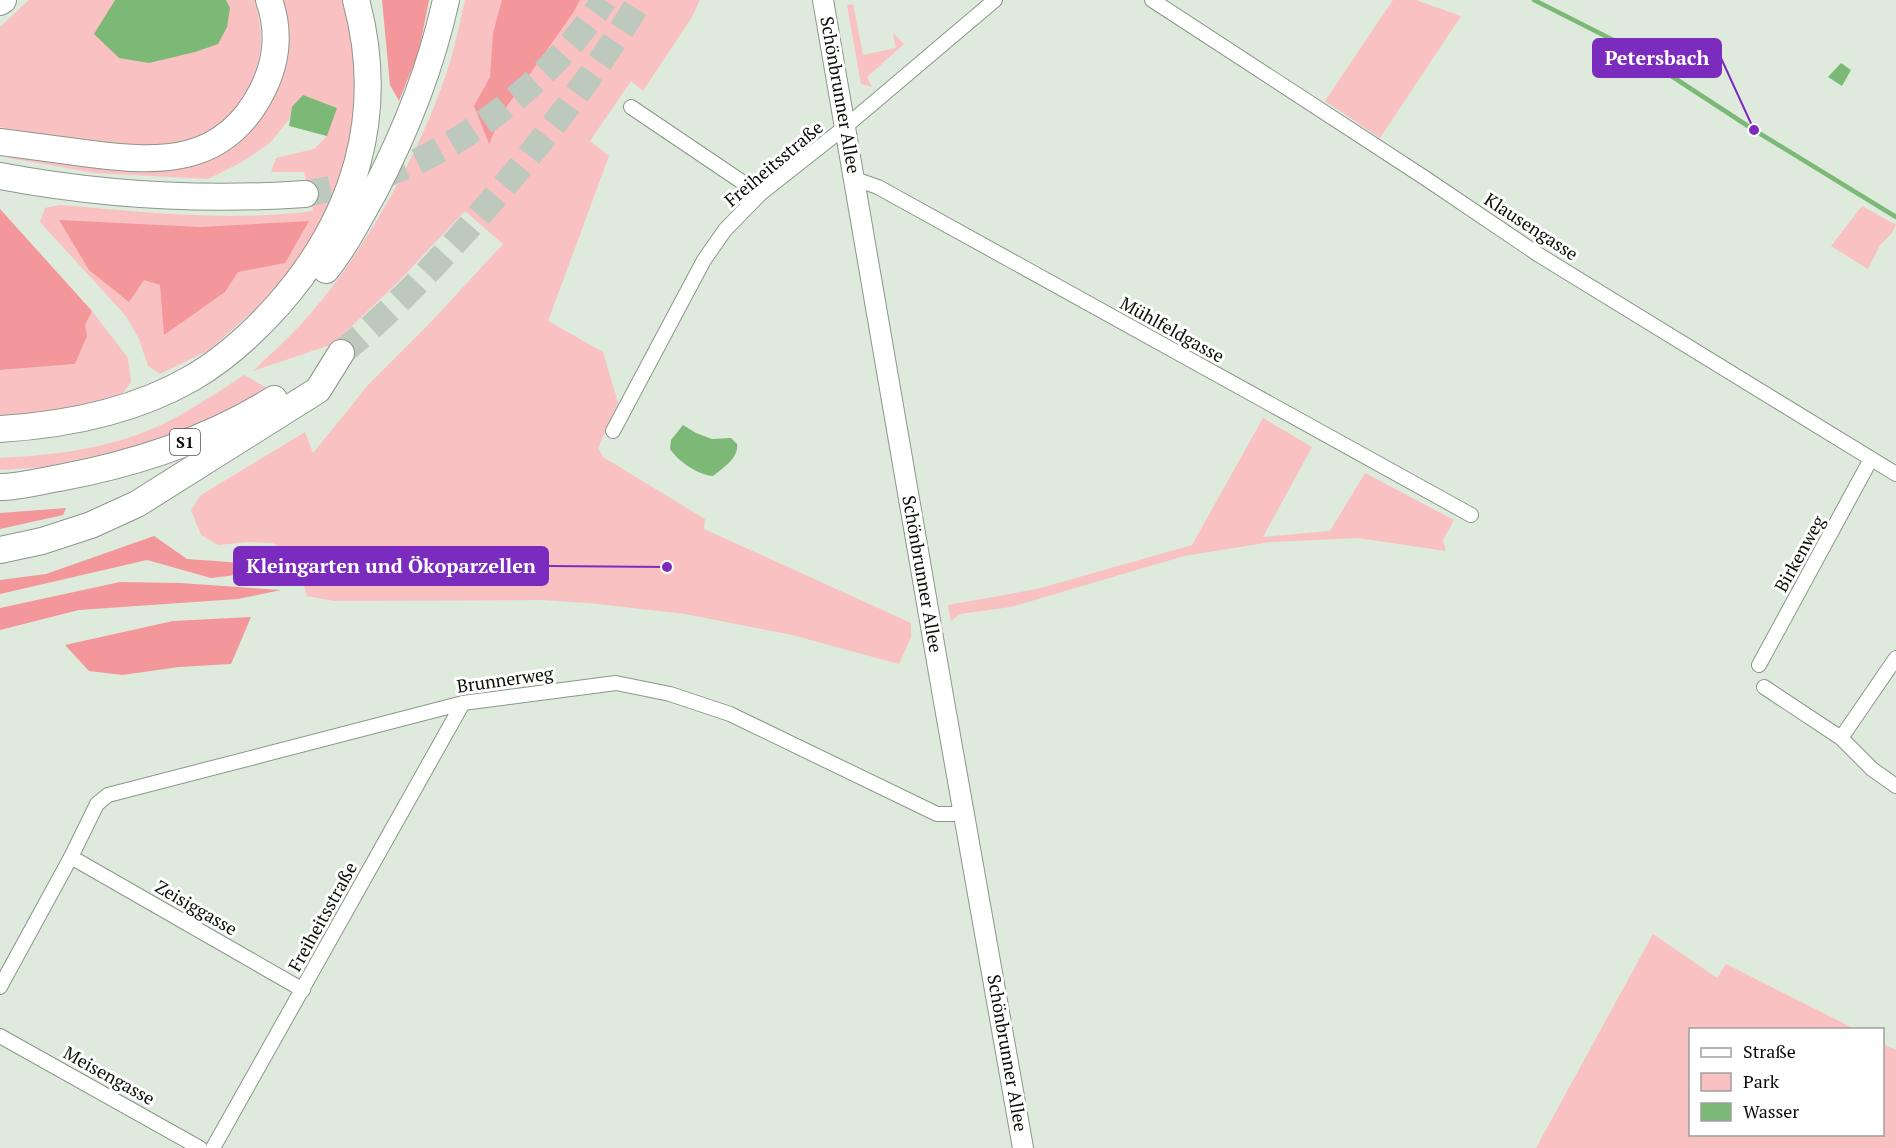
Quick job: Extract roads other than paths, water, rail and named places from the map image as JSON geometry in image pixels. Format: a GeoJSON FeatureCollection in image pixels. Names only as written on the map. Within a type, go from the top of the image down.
{"type":"FeatureCollection","features":[{"type":"Feature","properties":{"kind":"highway"},"geometry":{"type":"LineString","coordinates":[[0,142],[134,159],[172,158],[206,148],[240,123],[265,85],[272,66],[276,43],[275,21],[269,0]]}},
{"type":"Feature","properties":{"kind":"highway"},"geometry":{"type":"LineString","coordinates":[[0,429],[61,422],[104,413],[151,397],[192,378],[228,353],[264,320],[298,281],[321,249],[340,214],[359,156],[367,109],[368,74],[366,46],[356,0]]}},
{"type":"Feature","properties":{"kind":"highway"},"geometry":{"type":"LineString","coordinates":[[283,299],[309,291],[336,256],[358,221],[387,167],[415,106],[438,38],[446,0]]}},
{"type":"Feature","properties":{"kind":"highway"},"geometry":{"type":"LineString","coordinates":[[0,176],[112,193],[221,197],[305,194]]}},
{"type":"Feature","properties":{"kind":"highway","name":"S1"},"geometry":{"type":"LineString","coordinates":[[0,487],[79,474],[134,461],[193,440],[251,414],[341,353],[318,390],[137,504],[91,525],[42,541],[0,550]]}},
{"type":"Feature","properties":{"kind":"main road","name":"Schönbrunner Allee"},"geometry":{"type":"LineString","coordinates":[[823,0],[1023,1148]]}},
{"type":"Feature","properties":{"kind":"street","name":"Freiheitsstraße"},"geometry":{"type":"LineString","coordinates":[[612,431],[704,260],[725,230],[760,194],[845,127],[995,0]]}},
{"type":"Feature","properties":{"kind":"street","name":"Klausengasse"},"geometry":{"type":"LineString","coordinates":[[1152,0],[1539,255],[1896,474]]}},
{"type":"Feature","properties":{"kind":"street"},"geometry":{"type":"LineString","coordinates":[[631,107],[760,194]]}},
{"type":"Feature","properties":{"kind":"street","name":"Mühlfeldgasse"},"geometry":{"type":"LineString","coordinates":[[855,179],[878,187],[1471,515]]}},
{"type":"Feature","properties":{"kind":"street","name":"Birkenweg"},"geometry":{"type":"LineString","coordinates":[[1759,665],[1871,459]]}},
{"type":"Feature","properties":{"kind":"street"},"geometry":{"type":"LineString","coordinates":[[1840,738],[1896,658]]}},
{"type":"Feature","properties":{"kind":"street","name":"Brunnerweg"},"geometry":{"type":"LineString","coordinates":[[0,987],[71,857],[97,804],[108,795],[463,703],[616,683],[670,694],[730,714],[937,814],[965,814]]}},
{"type":"Feature","properties":{"kind":"street"},"geometry":{"type":"LineString","coordinates":[[1764,687],[1840,738],[1872,769],[1896,786]]}},
{"type":"Feature","properties":{"kind":"street","name":"Freiheitsstraße"},"geometry":{"type":"LineString","coordinates":[[213,1148],[463,703]]}},
{"type":"Feature","properties":{"kind":"street","name":"Zeisiggasse"},"geometry":{"type":"LineString","coordinates":[[71,857],[303,990]]}},
{"type":"Feature","properties":{"kind":"street","name":"Meisengasse"},"geometry":{"type":"LineString","coordinates":[[0,1036],[200,1148]]}},
{"type":"Feature","properties":{"kind":"water"},"geometry":{"type":"Polygon","coordinates":[[[115,0],[226,0],[230,8],[227,27],[218,44],[149,63],[119,58],[94,34],[115,0]]]}},
{"type":"Feature","properties":{"kind":"water"},"geometry":{"type":"Polygon","coordinates":[[[1841,63],[1851,70],[1842,86],[1828,77],[1841,63]]]}},
{"type":"Feature","properties":{"kind":"water"},"geometry":{"type":"Polygon","coordinates":[[[303,95],[337,108],[327,136],[289,126],[292,107],[303,95]]]}},
{"type":"Feature","properties":{"kind":"water"},"geometry":{"type":"Polygon","coordinates":[[[683,425],[712,439],[731,438],[737,444],[736,454],[713,476],[689,467],[670,449],[671,440],[683,425]]]}},
{"type":"Feature","properties":{"kind":"waterway"},"geometry":{"type":"LineString","coordinates":[[1534,0],[1627,47],[1754,130],[1896,217]]}},
{"type":"Feature","properties":{"kind":"tunnel"},"geometry":{"type":"LineString","coordinates":[[305,194],[379,177],[420,160],[481,124],[537,80],[584,28],[604,0]]}},
{"type":"Feature","properties":{"kind":"tunnel"},"geometry":{"type":"LineString","coordinates":[[341,353],[364,334],[427,272],[506,184],[576,95],[640,0]]}},
{"type":"Feature","properties":{"kind":"place","name":"Petersbach"},"geometry":{"type":"Point","coordinates":[1754,130]}},
{"type":"Feature","properties":{"kind":"place","name":"Kleingarten und Ökoparzellen"},"geometry":{"type":"Point","coordinates":[667,567]}}]}
